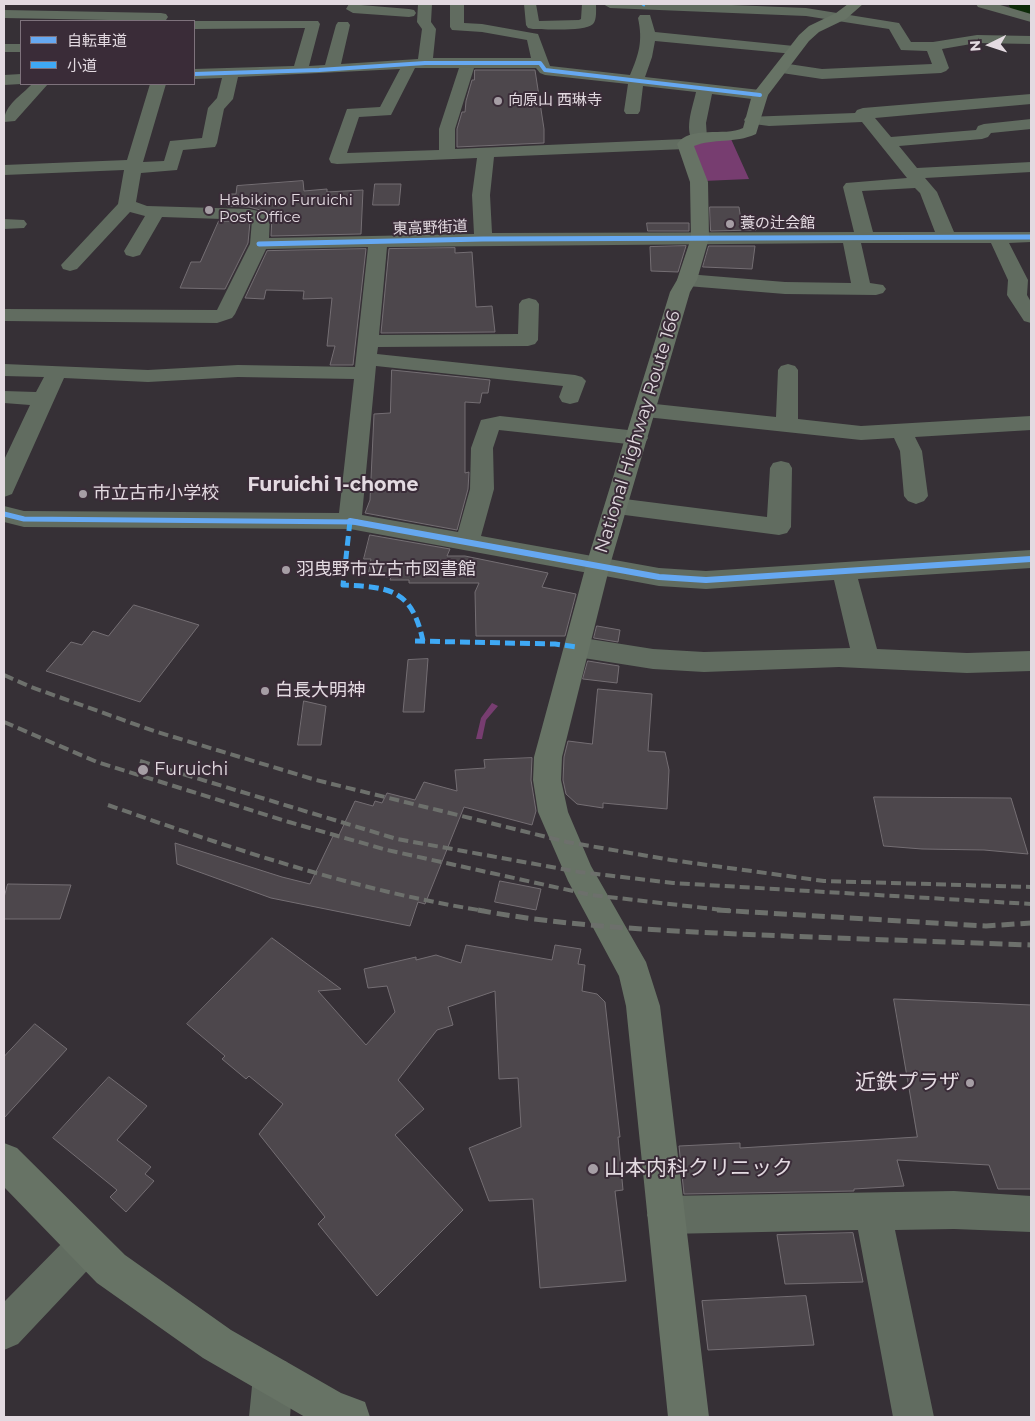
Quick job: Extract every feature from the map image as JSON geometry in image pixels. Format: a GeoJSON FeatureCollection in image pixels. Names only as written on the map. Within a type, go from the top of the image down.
{"type":"FeatureCollection","features":[{"type":"Feature","properties":{"kind":"highway"},"geometry":{"type":"LineString","coordinates":[[692,141],[739,136],[750,131],[760,95],[804,38],[814,29],[849,10]]}},
{"type":"Feature","properties":{"kind":"highway","name":"National Highway Route 166"},"geometry":{"type":"LineString","coordinates":[[688,1417],[641,997],[634,973],[579,872],[554,812],[547,780],[548,757],[598,566],[680,292],[688,280],[700,238],[700,182],[692,141]]}},
{"type":"Feature","properties":{"kind":"highway"},"geometry":{"type":"LineString","coordinates":[[4,1161],[112,1269],[209,1338],[327,1407],[350,1417]]}},
{"type":"Feature","properties":{"kind":"street"},"geometry":{"type":"LineString","coordinates":[[4,13],[10,4]]}},
{"type":"Feature","properties":{"kind":"street"},"geometry":{"type":"LineString","coordinates":[[4,13],[85,14],[160,19],[170,4]]}},
{"type":"Feature","properties":{"kind":"street"},"geometry":{"type":"LineString","coordinates":[[356,4],[353,9],[409,13]]}},
{"type":"Feature","properties":{"kind":"street"},"geometry":{"type":"LineString","coordinates":[[425,4],[424,22],[429,29],[418,63],[384,112],[353,112],[337,159],[447,155],[692,141],[698,123],[705,88]]}},
{"type":"Feature","properties":{"kind":"street"},"geometry":{"type":"LineString","coordinates":[[458,4],[456,27],[482,28],[533,37],[540,63],[545,70],[636,79],[760,95]]}},
{"type":"Feature","properties":{"kind":"street"},"geometry":{"type":"LineString","coordinates":[[588,21],[589,4]]}},
{"type":"Feature","properties":{"kind":"street"},"geometry":{"type":"LineString","coordinates":[[610,4],[643,16],[849,10],[894,26],[906,46],[933,46],[977,39],[1031,40]]}},
{"type":"Feature","properties":{"kind":"street"},"geometry":{"type":"LineString","coordinates":[[983,4],[1025,16],[1031,32]]}},
{"type":"Feature","properties":{"kind":"street"},"geometry":{"type":"LineString","coordinates":[[530,5],[533,25],[582,24],[588,21],[606,22]]}},
{"type":"Feature","properties":{"kind":"street"},"geometry":{"type":"LineString","coordinates":[[222,25],[228,11]]}},
{"type":"Feature","properties":{"kind":"street"},"geometry":{"type":"LineString","coordinates":[[632,111],[636,79],[645,57],[649,36],[643,16]]}},
{"type":"Feature","properties":{"kind":"street"},"geometry":{"type":"LineString","coordinates":[[195,25],[313,24],[300,71]]}},
{"type":"Feature","properties":{"kind":"street"},"geometry":{"type":"LineString","coordinates":[[332,69],[343,25]]}},
{"type":"Feature","properties":{"kind":"street"},"geometry":{"type":"LineString","coordinates":[[500,63],[502,32]]}},
{"type":"Feature","properties":{"kind":"street"},"geometry":{"type":"LineString","coordinates":[[649,36],[788,59],[822,74],[916,71],[941,68],[933,46]]}},
{"type":"Feature","properties":{"kind":"street"},"geometry":{"type":"LineString","coordinates":[[4,48],[20,48]]}},
{"type":"Feature","properties":{"kind":"street"},"geometry":{"type":"LineString","coordinates":[[195,74],[300,71],[418,63],[540,63]]}},
{"type":"Feature","properties":{"kind":"street"},"geometry":{"type":"LineString","coordinates":[[447,155],[447,129],[468,63]]}},
{"type":"Feature","properties":{"kind":"street"},"geometry":{"type":"LineString","coordinates":[[916,71],[942,107]]}},
{"type":"Feature","properties":{"kind":"street"},"geometry":{"type":"LineString","coordinates":[[4,170],[171,166],[176,145],[209,143],[216,108],[225,99],[231,72]]}},
{"type":"Feature","properties":{"kind":"street"},"geometry":{"type":"LineString","coordinates":[[840,74],[865,115],[928,192],[947,238]]}},
{"type":"Feature","properties":{"kind":"street"},"geometry":{"type":"LineString","coordinates":[[4,80],[20,79]]}},
{"type":"Feature","properties":{"kind":"street"},"geometry":{"type":"LineString","coordinates":[[9,118],[24,99],[39,85]]}},
{"type":"Feature","properties":{"kind":"street"},"geometry":{"type":"LineString","coordinates":[[70,265],[126,205],[134,166],[158,85]]}},
{"type":"Feature","properties":{"kind":"street"},"geometry":{"type":"LineString","coordinates":[[752,120],[769,122],[865,115],[1031,99]]}},
{"type":"Feature","properties":{"kind":"street"},"geometry":{"type":"LineString","coordinates":[[888,142],[982,134],[984,129],[1031,124]]}},
{"type":"Feature","properties":{"kind":"street"},"geometry":{"type":"LineString","coordinates":[[482,239],[482,194],[486,153]]}},
{"type":"Feature","properties":{"kind":"street"},"geometry":{"type":"LineString","coordinates":[[688,280],[785,288],[869,289],[858,238],[852,187],[968,168],[1031,167]]}},
{"type":"Feature","properties":{"kind":"street"},"geometry":{"type":"LineString","coordinates":[[4,316],[217,318],[225,314],[259,244],[261,217],[249,214],[146,211],[126,205]]}},
{"type":"Feature","properties":{"kind":"street"},"geometry":{"type":"LineString","coordinates":[[133,250],[157,211]]}},
{"type":"Feature","properties":{"kind":"street","name":"東高野街道"},"geometry":{"type":"LineString","coordinates":[[259,244],[482,239],[1031,237]]}},
{"type":"Feature","properties":{"kind":"street"},"geometry":{"type":"LineString","coordinates":[[998,238],[1018,280],[1017,295],[1031,317]]}},
{"type":"Feature","properties":{"kind":"street"},"geometry":{"type":"LineString","coordinates":[[350,522],[378,242]]}},
{"type":"Feature","properties":{"kind":"street"},"geometry":{"type":"LineString","coordinates":[[4,370],[148,376],[238,371],[528,340],[529,304]]}},
{"type":"Feature","properties":{"kind":"street"},"geometry":{"type":"LineString","coordinates":[[367,358],[575,381],[570,397]]}},
{"type":"Feature","properties":{"kind":"street"},"geometry":{"type":"LineString","coordinates":[[787,426],[788,370]]}},
{"type":"Feature","properties":{"kind":"street"},"geometry":{"type":"LineString","coordinates":[[4,489],[15,460],[57,371]]}},
{"type":"Feature","properties":{"kind":"street"},"geometry":{"type":"LineString","coordinates":[[4,396],[44,399]]}},
{"type":"Feature","properties":{"kind":"street"},"geometry":{"type":"LineString","coordinates":[[646,410],[861,433],[1031,422]]}},
{"type":"Feature","properties":{"kind":"street"},"geometry":{"type":"LineString","coordinates":[[467,542],[482,489],[482,448],[489,425],[500,423],[537,426],[637,438]]}},
{"type":"Feature","properties":{"kind":"street"},"geometry":{"type":"LineString","coordinates":[[901,430],[911,451],[916,496]]}},
{"type":"Feature","properties":{"kind":"street"},"geometry":{"type":"LineString","coordinates":[[617,506],[779,527],[781,468]]}},
{"type":"Feature","properties":{"kind":"street"},"geometry":{"type":"LineString","coordinates":[[4,514],[24,519],[350,522],[659,577],[706,580],[1031,559]]}},
{"type":"Feature","properties":{"kind":"street"},"geometry":{"type":"LineString","coordinates":[[844,572],[866,659]]}},
{"type":"Feature","properties":{"kind":"street"},"geometry":{"type":"LineString","coordinates":[[577,647],[653,659],[704,662],[839,658],[967,664],[1031,661]]}},
{"type":"Feature","properties":{"kind":"street"},"geometry":{"type":"LineString","coordinates":[[666,1215],[954,1210],[1031,1214]]}},
{"type":"Feature","properties":{"kind":"street"},"geometry":{"type":"LineString","coordinates":[[872,1212],[914,1417]]}},
{"type":"Feature","properties":{"kind":"street"},"geometry":{"type":"LineString","coordinates":[[4,1330],[87,1244]]}},
{"type":"Feature","properties":{"kind":"street"},"geometry":{"type":"LineString","coordinates":[[269,1417],[273,1376]]}},
{"type":"Feature","properties":{"kind":"shaded area"},"geometry":{"type":"Polygon","coordinates":[[[731,139],[749,179],[703,181],[691,146],[700,142],[731,139]]]}},
{"type":"Feature","properties":{"kind":"shaded area"},"geometry":{"type":"Polygon","coordinates":[[[492,703],[498,706],[486,720],[482,739],[476,739],[481,718],[492,703]]]}},
{"type":"Feature","properties":{"kind":"building"},"geometry":{"type":"Polygon","coordinates":[[[475,70],[535,70],[544,129],[544,143],[457,147],[457,129],[462,112],[465,112],[466,101],[472,80],[474,80],[475,70]]]}},
{"type":"Feature","properties":{"kind":"building"},"geometry":{"type":"Polygon","coordinates":[[[303,181],[304,191],[327,189],[327,192],[363,190],[361,234],[271,236],[272,217],[268,212],[249,207],[227,206],[229,194],[236,194],[237,186],[303,181]]]}},
{"type":"Feature","properties":{"kind":"building"},"geometry":{"type":"Polygon","coordinates":[[[375,184],[401,184],[399,205],[373,205],[375,184]]]}},
{"type":"Feature","properties":{"kind":"building","name":"蓑の辻会館"},"geometry":{"type":"Polygon","coordinates":[[[710,207],[739,207],[741,220],[757,220],[756,230],[711,231],[710,207]]]}},
{"type":"Feature","properties":{"kind":"building"},"geometry":{"type":"Polygon","coordinates":[[[219,221],[250,222],[248,243],[225,289],[180,288],[191,262],[200,262],[219,221]]]}},
{"type":"Feature","properties":{"kind":"building"},"geometry":{"type":"Polygon","coordinates":[[[647,223],[689,223],[689,231],[648,231],[647,223]]]}},
{"type":"Feature","properties":{"kind":"building"},"geometry":{"type":"Polygon","coordinates":[[[686,246],[678,272],[651,271],[650,247],[686,246]]]}},
{"type":"Feature","properties":{"kind":"building"},"geometry":{"type":"Polygon","coordinates":[[[709,246],[755,246],[752,269],[703,267],[709,246]]]}},
{"type":"Feature","properties":{"kind":"building"},"geometry":{"type":"Polygon","coordinates":[[[455,248],[455,253],[472,252],[476,307],[492,306],[495,332],[381,333],[389,249],[455,248]]]}},
{"type":"Feature","properties":{"kind":"building"},"geometry":{"type":"Polygon","coordinates":[[[366,249],[353,365],[330,365],[335,346],[327,346],[332,298],[303,299],[304,291],[266,290],[264,299],[245,298],[267,251],[366,249]]]}},
{"type":"Feature","properties":{"kind":"building"},"geometry":{"type":"Polygon","coordinates":[[[392,370],[490,380],[488,393],[482,393],[480,403],[465,402],[465,473],[469,472],[468,489],[457,530],[365,513],[370,500],[374,414],[390,413],[392,370]]]}},
{"type":"Feature","properties":{"kind":"building"},"geometry":{"type":"Polygon","coordinates":[[[370,535],[450,549],[447,556],[465,556],[548,573],[542,587],[576,594],[565,636],[476,636],[475,592],[479,583],[409,583],[409,580],[390,580],[391,577],[368,576],[371,559],[364,559],[370,535]]]}},
{"type":"Feature","properties":{"kind":"building"},"geometry":{"type":"Polygon","coordinates":[[[134,605],[199,625],[140,702],[46,671],[71,642],[82,645],[93,631],[108,636],[134,605]]]}},
{"type":"Feature","properties":{"kind":"building"},"geometry":{"type":"Polygon","coordinates":[[[597,626],[620,630],[618,642],[594,638],[597,626]]]}},
{"type":"Feature","properties":{"kind":"building"},"geometry":{"type":"Polygon","coordinates":[[[428,659],[424,712],[403,712],[408,660],[428,659]]]}},
{"type":"Feature","properties":{"kind":"building"},"geometry":{"type":"Polygon","coordinates":[[[588,661],[619,666],[617,683],[583,679],[588,661]]]}},
{"type":"Feature","properties":{"kind":"building"},"geometry":{"type":"Polygon","coordinates":[[[598,689],[652,694],[648,751],[665,752],[669,770],[667,809],[603,803],[603,808],[577,804],[566,794],[563,780],[564,757],[568,741],[592,744],[598,689]]]}},
{"type":"Feature","properties":{"kind":"building"},"geometry":{"type":"Polygon","coordinates":[[[304,701],[326,706],[321,745],[298,745],[304,701]]]}},
{"type":"Feature","properties":{"kind":"building"},"geometry":{"type":"Polygon","coordinates":[[[532,758],[531,780],[536,811],[532,825],[464,807],[425,904],[418,902],[410,926],[271,898],[177,864],[175,843],[310,884],[334,834],[339,835],[355,801],[373,806],[375,801],[382,803],[387,793],[415,800],[424,782],[457,791],[455,770],[485,768],[484,760],[532,758]]]}},
{"type":"Feature","properties":{"kind":"building"},"geometry":{"type":"Polygon","coordinates":[[[874,797],[1011,798],[1028,854],[984,850],[884,846],[874,797]]]}},
{"type":"Feature","properties":{"kind":"building"},"geometry":{"type":"Polygon","coordinates":[[[500,881],[541,889],[536,910],[495,902],[500,881]]]}},
{"type":"Feature","properties":{"kind":"building"},"geometry":{"type":"Polygon","coordinates":[[[8,884],[71,885],[60,919],[4,919],[4,898],[8,884]]]}},
{"type":"Feature","properties":{"kind":"building"},"geometry":{"type":"Polygon","coordinates":[[[272,938],[341,989],[318,991],[366,1045],[395,1012],[387,986],[368,988],[364,969],[416,957],[416,960],[436,955],[461,963],[466,945],[552,960],[555,945],[581,949],[578,964],[585,965],[582,991],[597,994],[605,1002],[620,1137],[618,1137],[623,1190],[615,1191],[626,1281],[540,1288],[533,1199],[489,1201],[469,1148],[521,1127],[518,1078],[499,1079],[495,991],[448,1007],[453,1025],[437,1030],[398,1080],[424,1109],[395,1135],[463,1210],[377,1296],[318,1224],[325,1217],[259,1134],[283,1104],[249,1076],[246,1079],[222,1059],[225,1056],[187,1024],[272,938]]]}},
{"type":"Feature","properties":{"kind":"building","name":"近鉄プラザ"},"geometry":{"type":"Polygon","coordinates":[[[894,999],[1031,1005],[1031,1189],[998,1189],[989,1165],[897,1160],[904,1186],[854,1189],[854,1191],[684,1194],[679,1146],[740,1143],[740,1148],[917,1137],[894,999]]]}},
{"type":"Feature","properties":{"kind":"building"},"geometry":{"type":"Polygon","coordinates":[[[35,1024],[67,1049],[4,1118],[4,1057],[35,1024]]]}},
{"type":"Feature","properties":{"kind":"building"},"geometry":{"type":"Polygon","coordinates":[[[109,1077],[147,1106],[117,1140],[151,1167],[145,1174],[154,1181],[126,1212],[110,1197],[117,1190],[53,1138],[109,1077]]]}},
{"type":"Feature","properties":{"kind":"building"},"geometry":{"type":"Polygon","coordinates":[[[853,1233],[863,1282],[785,1284],[777,1235],[853,1233]]]}},
{"type":"Feature","properties":{"kind":"building"},"geometry":{"type":"Polygon","coordinates":[[[806,1296],[814,1345],[708,1350],[702,1301],[806,1296]]]}},
{"type":"Feature","properties":{"kind":"waterway"},"geometry":{"type":"LineString","coordinates":[[1019,4],[1031,8]]}},
{"type":"Feature","properties":{"kind":"railway"},"geometry":{"type":"LineString","coordinates":[[4,675],[31,687],[154,731],[316,780],[567,842],[671,860],[824,881],[1031,887]]}},
{"type":"Feature","properties":{"kind":"railway"},"geometry":{"type":"LineString","coordinates":[[4,722],[97,762],[289,822],[387,850],[591,895],[728,911]]}},
{"type":"Feature","properties":{"kind":"railway"},"geometry":{"type":"LineString","coordinates":[[140,761],[397,839],[579,872],[673,883],[1031,904]]}},
{"type":"Feature","properties":{"kind":"railway"},"geometry":{"type":"LineString","coordinates":[[108,805],[294,867],[389,892],[485,911]]}},
{"type":"Feature","properties":{"kind":"railway"},"geometry":{"type":"LineString","coordinates":[[478,910],[567,923],[656,930],[1031,945]]}},
{"type":"Feature","properties":{"kind":"railway"},"geometry":{"type":"LineString","coordinates":[[717,910],[728,911]]}},
{"type":"Feature","properties":{"kind":"railway"},"geometry":{"type":"LineString","coordinates":[[728,911],[986,926],[1031,923]]}},
{"type":"Feature","properties":{"kind":"marked path"},"geometry":{"type":"LineString","coordinates":[[350,521],[343,585],[374,587],[397,594],[414,611],[423,641]]}},
{"type":"Feature","properties":{"kind":"marked path"},"geometry":{"type":"LineString","coordinates":[[415,641],[555,644],[577,647]]}},
{"type":"Feature","properties":{"kind":"cycle path"},"geometry":{"type":"LineString","coordinates":[[195,74],[319,70],[425,63],[540,63],[545,70],[760,95]]}},
{"type":"Feature","properties":{"kind":"cycle path"},"geometry":{"type":"LineString","coordinates":[[259,244],[483,239],[1031,237]]}},
{"type":"Feature","properties":{"kind":"cycle path"},"geometry":{"type":"LineString","coordinates":[[4,514],[24,519],[350,521],[659,577],[706,580],[1031,559]]}},
{"type":"Feature","properties":{"kind":"place","name":"向原山 西琳寺"},"geometry":{"type":"Point","coordinates":[498,101]}},
{"type":"Feature","properties":{"kind":"place","name":"Habikino Furuichi Post Office"},"geometry":{"type":"Point","coordinates":[209,210]}},
{"type":"Feature","properties":{"kind":"place","name":"蓑の辻会館"},"geometry":{"type":"Point","coordinates":[730,224]}},
{"type":"Feature","properties":{"kind":"place","name":"市立古市小学校"},"geometry":{"type":"Point","coordinates":[83,494]}},
{"type":"Feature","properties":{"kind":"place","name":"羽曳野市立古市図書館"},"geometry":{"type":"Point","coordinates":[286,570]}},
{"type":"Feature","properties":{"kind":"place","name":"白長大明神"},"geometry":{"type":"Point","coordinates":[265,691]}},
{"type":"Feature","properties":{"kind":"place","name":"Furuichi"},"geometry":{"type":"Point","coordinates":[143,770]}},
{"type":"Feature","properties":{"kind":"place","name":"近鉄プラザ"},"geometry":{"type":"Point","coordinates":[970,1083]}},
{"type":"Feature","properties":{"kind":"place","name":"山本内科クリニック"},"geometry":{"type":"Point","coordinates":[593,1169]}},
{"type":"Feature","properties":{"kind":"district","name":"Furuichi 1-chome"},"geometry":{"type":"Point","coordinates":[333,485]}}]}
